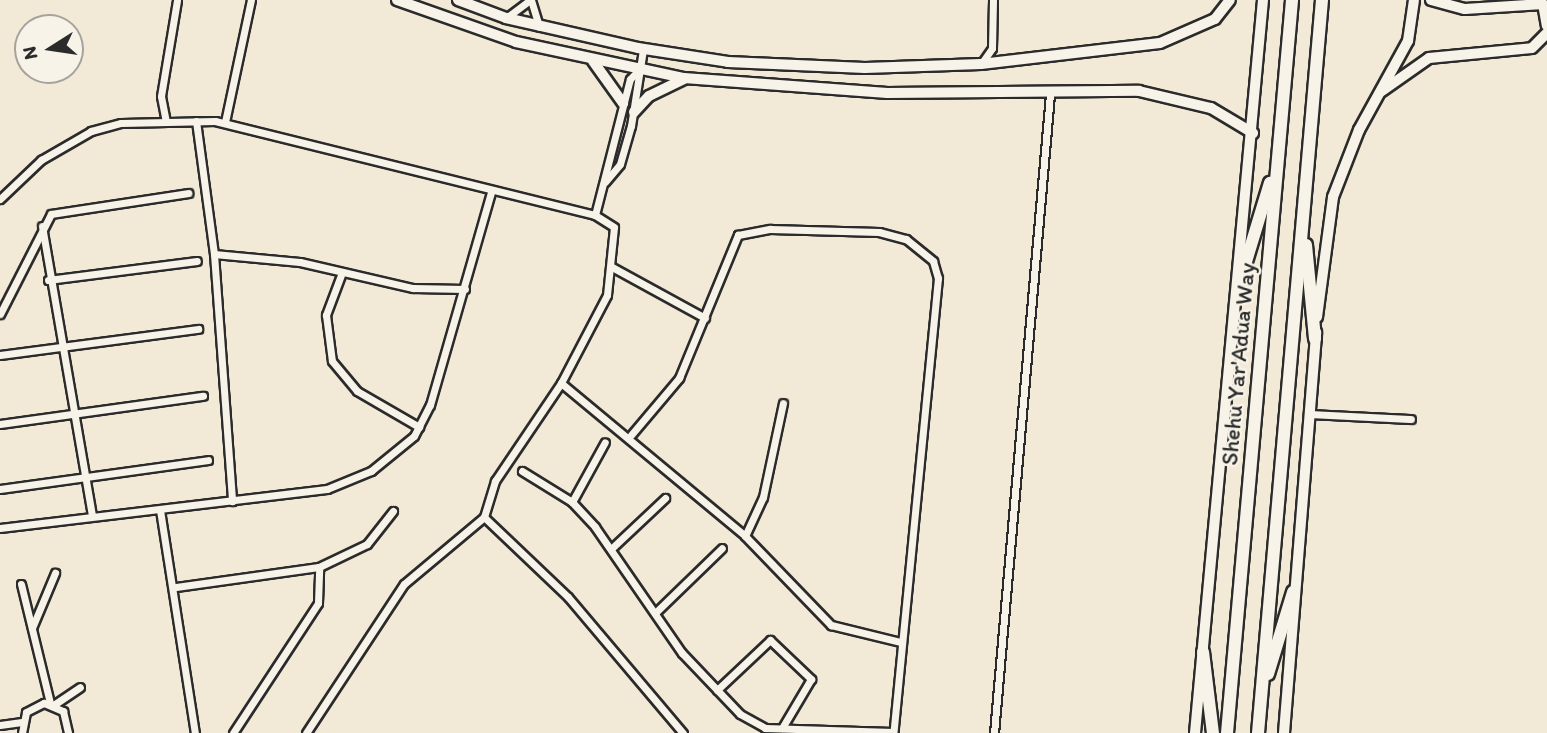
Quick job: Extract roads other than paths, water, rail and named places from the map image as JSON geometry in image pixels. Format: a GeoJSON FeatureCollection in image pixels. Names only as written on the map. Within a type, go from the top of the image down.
{"type":"FeatureCollection","features":[{"type":"Feature","properties":{"kind":"highway","name":"Shehu Yar'Adua Way"},"geometry":{"type":"LineString","coordinates":[[1227,733],[1293,0]]}},
{"type":"Feature","properties":{"kind":"highway"},"geometry":{"type":"LineString","coordinates":[[1258,733],[1322,0]]}},
{"type":"Feature","properties":{"kind":"highway"},"geometry":{"type":"LineString","coordinates":[[1238,288],[1278,156]]}},
{"type":"Feature","properties":{"kind":"highway"},"geometry":{"type":"LineString","coordinates":[[1305,181],[1315,339]]}},
{"type":"Feature","properties":{"kind":"highway"},"geometry":{"type":"LineString","coordinates":[[1258,733],[1268,673],[1293,592]]}},
{"type":"Feature","properties":{"kind":"highway"},"geometry":{"type":"LineString","coordinates":[[1203,652],[1213,733]]}},
{"type":"Feature","properties":{"kind":"street"},"geometry":{"type":"LineString","coordinates":[[166,122],[161,96],[177,0]]}},
{"type":"Feature","properties":{"kind":"street"},"geometry":{"type":"LineString","coordinates":[[225,122],[251,0]]}},
{"type":"Feature","properties":{"kind":"street"},"geometry":{"type":"LineString","coordinates":[[397,0],[439,19],[639,71],[684,78],[887,93],[1050,94],[1139,91],[1211,108],[1253,134]]}},
{"type":"Feature","properties":{"kind":"street"},"geometry":{"type":"LineString","coordinates":[[458,0],[539,27],[643,49],[810,66],[981,64],[1160,43],[1215,19],[1230,0]]}},
{"type":"Feature","properties":{"kind":"street"},"geometry":{"type":"LineString","coordinates":[[506,18],[530,0],[539,27]]}},
{"type":"Feature","properties":{"kind":"street"},"geometry":{"type":"LineString","coordinates":[[981,64],[992,48],[993,0]]}},
{"type":"Feature","properties":{"kind":"street"},"geometry":{"type":"LineString","coordinates":[[1195,733],[1253,134],[1263,0]]}},
{"type":"Feature","properties":{"kind":"street"},"geometry":{"type":"LineString","coordinates":[[1284,733],[1308,414],[1333,197],[1379,93],[1409,38],[1414,0]]}},
{"type":"Feature","properties":{"kind":"street"},"geometry":{"type":"LineString","coordinates":[[1431,0],[1465,9],[1512,7],[1544,2],[1547,26]]}},
{"type":"Feature","properties":{"kind":"street"},"geometry":{"type":"LineString","coordinates":[[1379,93],[1429,58],[1532,48],[1547,33]]}},
{"type":"Feature","properties":{"kind":"street"},"geometry":{"type":"LineString","coordinates":[[992,48],[1002,61]]}},
{"type":"Feature","properties":{"kind":"street"},"geometry":{"type":"LineString","coordinates":[[595,215],[623,103],[639,71],[643,49]]}},
{"type":"Feature","properties":{"kind":"street"},"geometry":{"type":"LineString","coordinates":[[593,61],[623,103]]}},
{"type":"Feature","properties":{"kind":"street"},"geometry":{"type":"LineString","coordinates":[[605,183],[620,164],[643,80],[639,71]]}},
{"type":"Feature","properties":{"kind":"street"},"geometry":{"type":"LineString","coordinates":[[634,112],[684,78]]}},
{"type":"Feature","properties":{"kind":"street"},"geometry":{"type":"LineString","coordinates":[[994,733],[1050,94]]}},
{"type":"Feature","properties":{"kind":"street"},"geometry":{"type":"LineString","coordinates":[[196,121],[214,254],[232,501]]}},
{"type":"Feature","properties":{"kind":"street"},"geometry":{"type":"LineString","coordinates":[[0,199],[41,160],[90,131],[166,122],[225,122],[491,192],[595,215],[614,227],[612,267],[607,295],[561,383],[498,474],[484,517],[404,584],[306,733]]}},
{"type":"Feature","properties":{"kind":"street"},"geometry":{"type":"LineString","coordinates":[[0,528],[92,515],[232,501],[352,482],[419,428],[465,289],[491,192]]}},
{"type":"Feature","properties":{"kind":"street"},"geometry":{"type":"LineString","coordinates":[[0,314],[42,226],[60,210],[188,193]]}},
{"type":"Feature","properties":{"kind":"street"},"geometry":{"type":"LineString","coordinates":[[42,226],[48,280],[76,414],[92,515]]}},
{"type":"Feature","properties":{"kind":"street"},"geometry":{"type":"LineString","coordinates":[[522,471],[572,502],[612,548],[655,613],[717,690],[754,724],[782,728],[893,733],[938,278],[933,261],[906,239],[879,232],[770,229],[737,235],[679,378],[631,435]]}},
{"type":"Feature","properties":{"kind":"street"},"geometry":{"type":"LineString","coordinates":[[214,254],[300,262],[341,275],[413,288],[465,289]]}},
{"type":"Feature","properties":{"kind":"street"},"geometry":{"type":"LineString","coordinates":[[48,280],[197,261]]}},
{"type":"Feature","properties":{"kind":"street"},"geometry":{"type":"LineString","coordinates":[[612,267],[705,318]]}},
{"type":"Feature","properties":{"kind":"street"},"geometry":{"type":"LineString","coordinates":[[341,275],[326,315],[332,361],[357,391],[419,428]]}},
{"type":"Feature","properties":{"kind":"street"},"geometry":{"type":"LineString","coordinates":[[0,355],[61,351],[198,328]]}},
{"type":"Feature","properties":{"kind":"street"},"geometry":{"type":"LineString","coordinates":[[561,383],[631,435],[745,537],[831,625],[900,642]]}},
{"type":"Feature","properties":{"kind":"street"},"geometry":{"type":"LineString","coordinates":[[0,424],[203,396]]}},
{"type":"Feature","properties":{"kind":"street"},"geometry":{"type":"LineString","coordinates":[[745,537],[763,497],[783,403]]}},
{"type":"Feature","properties":{"kind":"street"},"geometry":{"type":"LineString","coordinates":[[1308,414],[1411,419]]}},
{"type":"Feature","properties":{"kind":"street"},"geometry":{"type":"LineString","coordinates":[[572,502],[605,442]]}},
{"type":"Feature","properties":{"kind":"street"},"geometry":{"type":"LineString","coordinates":[[0,489],[208,460]]}},
{"type":"Feature","properties":{"kind":"street"},"geometry":{"type":"LineString","coordinates":[[612,548],[665,498]]}},
{"type":"Feature","properties":{"kind":"street"},"geometry":{"type":"LineString","coordinates":[[160,510],[176,587],[195,733]]}},
{"type":"Feature","properties":{"kind":"street"},"geometry":{"type":"LineString","coordinates":[[176,587],[319,567],[368,544],[393,511]]}},
{"type":"Feature","properties":{"kind":"street"},"geometry":{"type":"LineString","coordinates":[[484,517],[568,597],[683,733]]}},
{"type":"Feature","properties":{"kind":"street"},"geometry":{"type":"LineString","coordinates":[[655,613],[722,548]]}},
{"type":"Feature","properties":{"kind":"street"},"geometry":{"type":"LineString","coordinates":[[233,733],[318,603],[319,567]]}},
{"type":"Feature","properties":{"kind":"street"},"geometry":{"type":"LineString","coordinates":[[32,629],[55,573]]}},
{"type":"Feature","properties":{"kind":"street"},"geometry":{"type":"LineString","coordinates":[[21,584],[52,704],[66,715],[68,733]]}},
{"type":"Feature","properties":{"kind":"street"},"geometry":{"type":"LineString","coordinates":[[717,690],[770,640],[811,679],[782,728]]}},
{"type":"Feature","properties":{"kind":"street"},"geometry":{"type":"LineString","coordinates":[[23,733],[22,722],[30,708],[52,704],[79,687]]}},
{"type":"Feature","properties":{"kind":"street"},"geometry":{"type":"LineString","coordinates":[[0,725],[22,722]]}}]}
